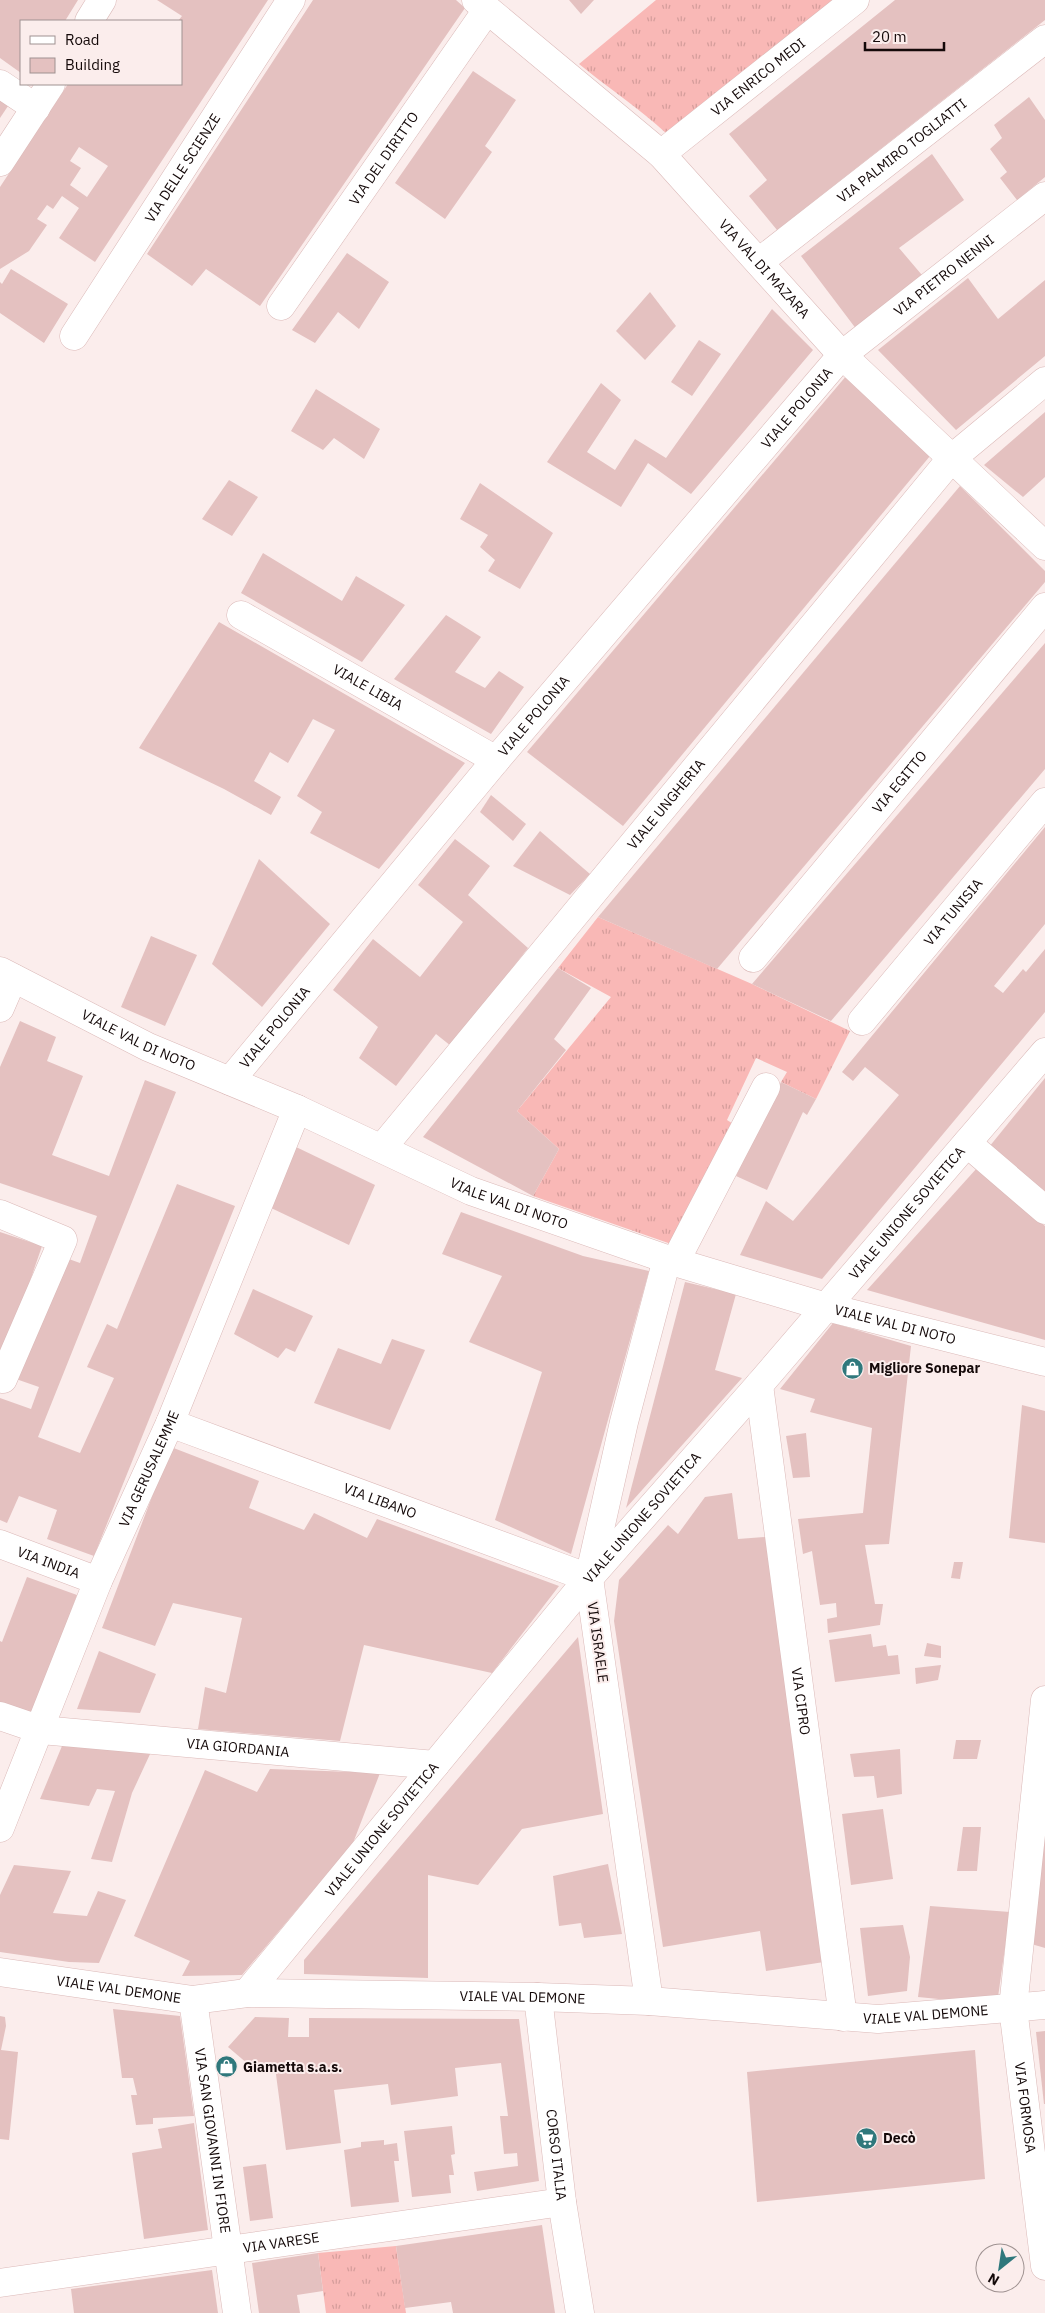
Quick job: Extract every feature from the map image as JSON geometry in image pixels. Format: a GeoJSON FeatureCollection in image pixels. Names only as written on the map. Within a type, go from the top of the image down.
{"type":"FeatureCollection","features":[{"type":"Feature","properties":{"kind":"street"},"geometry":{"type":"LineString","coordinates":[[90,20],[102,0]]}},
{"type":"Feature","properties":{"kind":"street","name":"VIA DELLE SCIENZE"},"geometry":{"type":"LineString","coordinates":[[74,336],[291,0]]}},
{"type":"Feature","properties":{"kind":"street","name":"VIA ENRICO MEDI"},"geometry":{"type":"LineString","coordinates":[[661,154],[855,0]]}},
{"type":"Feature","properties":{"kind":"street","name":"VIA VAL DI MAZARA"},"geometry":{"type":"LineString","coordinates":[[481,5],[661,154],[842,355],[951,459],[1044,543]]}},
{"type":"Feature","properties":{"kind":"street","name":"VIA DEL DIRITTO"},"geometry":{"type":"LineString","coordinates":[[281,306],[481,5]]}},
{"type":"Feature","properties":{"kind":"street","name":"VIA PALMIRO TOGLIATTI"},"geometry":{"type":"LineString","coordinates":[[759,262],[1045,39]]}},
{"type":"Feature","properties":{"kind":"street"},"geometry":{"type":"LineString","coordinates":[[0,84],[36,108]]}},
{"type":"Feature","properties":{"kind":"street"},"geometry":{"type":"LineString","coordinates":[[0,162],[50,85]]}},
{"type":"Feature","properties":{"kind":"street","name":"VIA PIETRO NENNI"},"geometry":{"type":"LineString","coordinates":[[842,355],[1045,196]]}},
{"type":"Feature","properties":{"kind":"street","name":"VIALE POLONIA"},"geometry":{"type":"LineString","coordinates":[[230,1081],[496,760],[842,355]]}},
{"type":"Feature","properties":{"kind":"street","name":"VIALE UNGHERIA"},"geometry":{"type":"LineString","coordinates":[[382,1148],[951,459],[1045,381]]}},
{"type":"Feature","properties":{"kind":"street","name":"VIA EGITTO"},"geometry":{"type":"LineString","coordinates":[[753,958],[1045,607]]}},
{"type":"Feature","properties":{"kind":"street","name":"VIALE LIBIA"},"geometry":{"type":"LineString","coordinates":[[241,614],[496,760]]}},
{"type":"Feature","properties":{"kind":"street","name":"VIA TUNISIA"},"geometry":{"type":"LineString","coordinates":[[862,1021],[1045,802]]}},
{"type":"Feature","properties":{"kind":"street"},"geometry":{"type":"LineString","coordinates":[[0,1008],[7,974]]}},
{"type":"Feature","properties":{"kind":"street","name":"VIALE VAL DI NOTO"},"geometry":{"type":"LineString","coordinates":[[7,974],[148,1047],[297,1109],[471,1190],[671,1261],[826,1307],[1045,1362]]}},
{"type":"Feature","properties":{"kind":"street","name":"VIALE UNIONE SOVIETICA"},"geometry":{"type":"LineString","coordinates":[[247,1993],[589,1578],[759,1385],[1045,1052]]}},
{"type":"Feature","properties":{"kind":"street","name":"VIA ISRAELE"},"geometry":{"type":"LineString","coordinates":[[648,2001],[589,1578],[624,1422],[671,1261],[766,1087]]}},
{"type":"Feature","properties":{"kind":"street","name":"VIA GERUSALEMME"},"geometry":{"type":"LineString","coordinates":[[0,1828],[41,1730],[98,1581],[170,1423],[297,1109]]}},
{"type":"Feature","properties":{"kind":"street"},"geometry":{"type":"LineString","coordinates":[[967,1143],[1045,1210]]}},
{"type":"Feature","properties":{"kind":"street"},"geometry":{"type":"LineString","coordinates":[[0,1214],[63,1240],[1,1378]]}},
{"type":"Feature","properties":{"kind":"street","name":"VIA CIPRO"},"geometry":{"type":"LineString","coordinates":[[759,1385],[843,2017]]}},
{"type":"Feature","properties":{"kind":"street","name":"VIA LIBANO"},"geometry":{"type":"LineString","coordinates":[[170,1423],[589,1578]]}},
{"type":"Feature","properties":{"kind":"street","name":"VIA INDIA"},"geometry":{"type":"LineString","coordinates":[[0,1544],[98,1581]]}},
{"type":"Feature","properties":{"kind":"street","name":"VIA FORMOSA"},"geometry":{"type":"LineString","coordinates":[[1045,1700],[1013,2008],[1045,2266]]}},
{"type":"Feature","properties":{"kind":"street","name":"VIA GIORDANIA"},"geometry":{"type":"LineString","coordinates":[[0,1716],[41,1730],[435,1764]]}},
{"type":"Feature","properties":{"kind":"street","name":"VIALE VAL DEMONE"},"geometry":{"type":"LineString","coordinates":[[0,1972],[193,2000],[247,1993],[538,1996],[648,2001],[888,2019],[1045,2005]]}},
{"type":"Feature","properties":{"kind":"street","name":"CORSO ITALIA"},"geometry":{"type":"LineString","coordinates":[[538,1996],[562,2202],[580,2313]]}},
{"type":"Feature","properties":{"kind":"street","name":"VIA SAN GIOVANNI IN FIORE"},"geometry":{"type":"LineString","coordinates":[[193,2000],[237,2313]]}},
{"type":"Feature","properties":{"kind":"street","name":"VIA VARESE"},"geometry":{"type":"LineString","coordinates":[[0,2283],[562,2202]]}},
{"type":"Feature","properties":{"kind":"green space"},"geometry":{"type":"Polygon","coordinates":[[[656,0],[834,0],[667,134],[646,115],[579,64],[656,0]]]}},
{"type":"Feature","properties":{"kind":"green space"},"geometry":{"type":"Polygon","coordinates":[[[598,917],[752,984],[850,1031],[816,1099],[781,1082],[787,1072],[756,1058],[727,1120],[738,1127],[674,1245],[533,1196],[559,1149],[517,1111],[611,997],[558,968],[598,917]]]}},
{"type":"Feature","properties":{"kind":"green space"},"geometry":{"type":"Polygon","coordinates":[[[396,2246],[406,2313],[326,2313],[318,2253],[396,2246]]]}},
{"type":"Feature","properties":{"kind":"building"},"geometry":{"type":"Polygon","coordinates":[[[0,0],[78,0],[66,20],[20,20],[20,72],[0,58],[0,0]]]}},
{"type":"Feature","properties":{"kind":"building"},"geometry":{"type":"Polygon","coordinates":[[[157,0],[268,0],[95,262],[59,238],[79,208],[62,196],[53,209],[47,205],[37,219],[47,225],[29,251],[0,269],[0,187],[67,85],[182,85],[182,20],[179,20],[182,16],[157,0]],[[79,147],[70,161],[81,168],[70,185],[87,197],[108,166],[79,147]]]}},
{"type":"Feature","properties":{"kind":"building"},"geometry":{"type":"Polygon","coordinates":[[[313,0],[456,0],[465,8],[260,306],[206,269],[192,286],[147,254],[313,0]]]}},
{"type":"Feature","properties":{"kind":"building"},"geometry":{"type":"Polygon","coordinates":[[[569,0],[594,0],[581,14],[569,0]]]}},
{"type":"Feature","properties":{"kind":"building"},"geometry":{"type":"Polygon","coordinates":[[[895,0],[1045,0],[1045,20],[777,230],[749,196],[767,180],[729,134],[895,0]]]}},
{"type":"Feature","properties":{"kind":"building"},"geometry":{"type":"Polygon","coordinates":[[[473,71],[516,100],[485,146],[492,152],[445,219],[395,183],[473,71]]]}},
{"type":"Feature","properties":{"kind":"building"},"geometry":{"type":"Polygon","coordinates":[[[0,97],[10,103],[0,118],[0,97]]]}},
{"type":"Feature","properties":{"kind":"building"},"geometry":{"type":"Polygon","coordinates":[[[1029,97],[1045,120],[1045,177],[1017,200],[1000,178],[1007,172],[990,149],[1002,138],[994,125],[1029,97]]]}},
{"type":"Feature","properties":{"kind":"building"},"geometry":{"type":"Polygon","coordinates":[[[932,154],[964,200],[899,248],[927,281],[860,334],[801,256],[932,154]]]}},
{"type":"Feature","properties":{"kind":"building"},"geometry":{"type":"Polygon","coordinates":[[[347,253],[389,282],[359,329],[338,312],[315,343],[292,330],[347,253]]]}},
{"type":"Feature","properties":{"kind":"building"},"geometry":{"type":"Polygon","coordinates":[[[11,269],[68,304],[44,343],[0,313],[0,282],[2,284],[11,269]]]}},
{"type":"Feature","properties":{"kind":"building"},"geometry":{"type":"Polygon","coordinates":[[[968,278],[998,319],[1045,280],[1045,356],[956,430],[878,350],[968,278]]]}},
{"type":"Feature","properties":{"kind":"building"},"geometry":{"type":"Polygon","coordinates":[[[650,292],[676,326],[645,360],[616,331],[650,292]]]}},
{"type":"Feature","properties":{"kind":"building"},"geometry":{"type":"Polygon","coordinates":[[[772,309],[813,350],[691,494],[648,463],[621,507],[547,462],[601,383],[621,400],[587,452],[615,470],[635,439],[666,458],[772,309]]]}},
{"type":"Feature","properties":{"kind":"building"},"geometry":{"type":"Polygon","coordinates":[[[699,340],[721,354],[692,396],[671,382],[699,340]]]}},
{"type":"Feature","properties":{"kind":"building"},"geometry":{"type":"Polygon","coordinates":[[[847,375],[930,456],[623,826],[527,752],[847,375]]]}},
{"type":"Feature","properties":{"kind":"building"},"geometry":{"type":"Polygon","coordinates":[[[316,389],[380,429],[364,459],[334,438],[323,450],[291,431],[316,389]]]}},
{"type":"Feature","properties":{"kind":"building"},"geometry":{"type":"Polygon","coordinates":[[[1045,412],[1045,477],[1023,497],[984,465],[1045,412]]]}},
{"type":"Feature","properties":{"kind":"building"},"geometry":{"type":"Polygon","coordinates":[[[229,480],[258,497],[232,536],[202,519],[229,480]]]}},
{"type":"Feature","properties":{"kind":"building"},"geometry":{"type":"Polygon","coordinates":[[[480,483],[553,533],[520,589],[488,571],[495,560],[480,547],[488,535],[460,519],[480,483]]]}},
{"type":"Feature","properties":{"kind":"building"},"geometry":{"type":"Polygon","coordinates":[[[960,486],[1045,571],[1045,582],[717,969],[598,917],[960,486]]]}},
{"type":"Feature","properties":{"kind":"building"},"geometry":{"type":"Polygon","coordinates":[[[263,553],[342,601],[356,576],[405,605],[362,662],[241,593],[263,553]]]}},
{"type":"Feature","properties":{"kind":"building"},"geometry":{"type":"Polygon","coordinates":[[[446,615],[481,637],[455,672],[485,688],[499,671],[524,687],[491,734],[394,679],[446,615]]]}},
{"type":"Feature","properties":{"kind":"building"},"geometry":{"type":"Polygon","coordinates":[[[219,622],[465,763],[379,869],[310,833],[322,812],[297,796],[335,730],[313,719],[288,763],[270,752],[254,781],[281,797],[271,815],[224,789],[139,748],[219,622]]]}},
{"type":"Feature","properties":{"kind":"building"},"geometry":{"type":"Polygon","coordinates":[[[1045,643],[1045,769],[831,1021],[752,984],[1045,643]]]}},
{"type":"Feature","properties":{"kind":"building"},"geometry":{"type":"Polygon","coordinates":[[[491,795],[526,824],[513,841],[480,812],[491,795]]]}},
{"type":"Feature","properties":{"kind":"building"},"geometry":{"type":"Polygon","coordinates":[[[1045,827],[1045,924],[994,986],[1003,993],[1023,969],[1026,972],[1045,949],[1045,1012],[822,1279],[740,1255],[766,1201],[793,1221],[899,1095],[865,1067],[853,1081],[842,1072],[1045,827]]]}},
{"type":"Feature","properties":{"kind":"building"},"geometry":{"type":"Polygon","coordinates":[[[540,831],[590,874],[570,895],[513,866],[540,831]]]}},
{"type":"Feature","properties":{"kind":"building"},"geometry":{"type":"Polygon","coordinates":[[[455,839],[490,866],[468,895],[528,948],[451,1046],[436,1034],[396,1086],[359,1058],[378,1027],[333,990],[373,939],[420,977],[463,922],[418,885],[455,839]]]}},
{"type":"Feature","properties":{"kind":"building"},"geometry":{"type":"Polygon","coordinates":[[[259,859],[330,924],[262,1007],[212,964],[259,859]]]}},
{"type":"Feature","properties":{"kind":"building"},"geometry":{"type":"Polygon","coordinates":[[[151,936],[197,955],[165,1026],[121,1007],[151,936]]]}},
{"type":"Feature","properties":{"kind":"building"},"geometry":{"type":"Polygon","coordinates":[[[558,968],[591,988],[554,1039],[566,1050],[517,1111],[559,1149],[533,1196],[423,1137],[558,968]]]}},
{"type":"Feature","properties":{"kind":"building"},"geometry":{"type":"Polygon","coordinates":[[[20,1021],[56,1037],[47,1061],[83,1076],[52,1155],[109,1176],[145,1080],[176,1092],[38,1437],[80,1453],[114,1378],[87,1367],[107,1324],[117,1329],[177,1184],[235,1206],[94,1556],[47,1539],[57,1510],[19,1496],[7,1523],[0,1520],[0,1398],[31,1409],[39,1387],[16,1379],[66,1258],[80,1263],[97,1216],[0,1183],[0,1067],[20,1021]]]}},
{"type":"Feature","properties":{"kind":"building"},"geometry":{"type":"Polygon","coordinates":[[[1045,1078],[1045,1194],[989,1147],[1045,1078]]]}},
{"type":"Feature","properties":{"kind":"building"},"geometry":{"type":"Polygon","coordinates":[[[781,1082],[816,1099],[807,1115],[803,1112],[767,1190],[736,1176],[781,1082]]]}},
{"type":"Feature","properties":{"kind":"building"},"geometry":{"type":"Polygon","coordinates":[[[294,1146],[375,1185],[349,1245],[269,1207],[294,1146]]]}},
{"type":"Feature","properties":{"kind":"building"},"geometry":{"type":"Polygon","coordinates":[[[977,1168],[1045,1226],[1045,1340],[867,1290],[977,1168]]]}},
{"type":"Feature","properties":{"kind":"building"},"geometry":{"type":"Polygon","coordinates":[[[461,1212],[583,1256],[649,1271],[571,1554],[495,1520],[542,1372],[469,1342],[502,1276],[442,1254],[461,1212]]]}},
{"type":"Feature","properties":{"kind":"building"},"geometry":{"type":"Polygon","coordinates":[[[0,1232],[42,1246],[4,1357],[0,1356],[0,1232]]]}},
{"type":"Feature","properties":{"kind":"building"},"geometry":{"type":"Polygon","coordinates":[[[685,1282],[736,1294],[715,1370],[742,1378],[626,1508],[685,1282]]]}},
{"type":"Feature","properties":{"kind":"building"},"geometry":{"type":"Polygon","coordinates":[[[253,1289],[313,1316],[295,1352],[286,1348],[278,1358],[234,1334],[253,1289]]]}},
{"type":"Feature","properties":{"kind":"building"},"geometry":{"type":"Polygon","coordinates":[[[833,1323],[911,1346],[889,1544],[865,1545],[875,1604],[883,1604],[880,1625],[828,1633],[827,1619],[837,1617],[836,1603],[820,1605],[812,1551],[803,1554],[798,1519],[863,1513],[872,1428],[810,1412],[815,1399],[780,1389],[833,1323]]]}},
{"type":"Feature","properties":{"kind":"building"},"geometry":{"type":"Polygon","coordinates":[[[392,1339],[425,1350],[390,1430],[314,1403],[338,1348],[381,1364],[392,1339]]]}},
{"type":"Feature","properties":{"kind":"building"},"geometry":{"type":"Polygon","coordinates":[[[1022,1405],[1045,1411],[1045,1543],[1009,1538],[1022,1405]]]}},
{"type":"Feature","properties":{"kind":"building"},"geometry":{"type":"Polygon","coordinates":[[[806,1433],[810,1477],[793,1478],[786,1436],[806,1433]]]}},
{"type":"Feature","properties":{"kind":"building"},"geometry":{"type":"Polygon","coordinates":[[[171,1447],[259,1481],[249,1508],[304,1530],[314,1513],[367,1538],[377,1519],[559,1586],[492,1673],[364,1645],[340,1741],[198,1729],[205,1687],[226,1693],[242,1618],[173,1603],[155,1646],[102,1628],[171,1447]]]}},
{"type":"Feature","properties":{"kind":"building"},"geometry":{"type":"Polygon","coordinates":[[[732,1493],[738,1539],[765,1537],[824,1962],[766,1971],[760,1931],[663,1947],[614,1621],[619,1580],[668,1525],[678,1534],[705,1497],[732,1493]]]}},
{"type":"Feature","properties":{"kind":"building"},"geometry":{"type":"Polygon","coordinates":[[[954,1562],[963,1562],[960,1579],[951,1578],[954,1562]]]}},
{"type":"Feature","properties":{"kind":"building"},"geometry":{"type":"Polygon","coordinates":[[[27,1577],[77,1595],[31,1718],[0,1707],[0,1641],[2,1642],[27,1577]]]}},
{"type":"Feature","properties":{"kind":"building"},"geometry":{"type":"Polygon","coordinates":[[[871,1634],[873,1647],[886,1645],[888,1656],[898,1655],[900,1674],[835,1682],[829,1640],[871,1634]]]}},
{"type":"Feature","properties":{"kind":"building"},"geometry":{"type":"Polygon","coordinates":[[[578,1637],[603,1814],[522,1829],[478,1885],[428,1875],[428,1978],[304,1974],[304,1960],[578,1637]]]}},
{"type":"Feature","properties":{"kind":"building"},"geometry":{"type":"Polygon","coordinates":[[[927,1643],[941,1646],[941,1658],[924,1656],[927,1643]]]}},
{"type":"Feature","properties":{"kind":"building"},"geometry":{"type":"Polygon","coordinates":[[[99,1651],[156,1674],[140,1713],[77,1709],[99,1651]]]}},
{"type":"Feature","properties":{"kind":"building"},"geometry":{"type":"Polygon","coordinates":[[[941,1665],[938,1680],[916,1684],[915,1668],[941,1665]]]}},
{"type":"Feature","properties":{"kind":"building"},"geometry":{"type":"Polygon","coordinates":[[[956,1740],[981,1740],[977,1759],[953,1759],[956,1740]]]}},
{"type":"Feature","properties":{"kind":"building"},"geometry":{"type":"Polygon","coordinates":[[[62,1746],[151,1752],[132,1793],[112,1862],[91,1859],[115,1791],[97,1789],[89,1806],[40,1799],[62,1746]]]}},
{"type":"Feature","properties":{"kind":"building"},"geometry":{"type":"Polygon","coordinates":[[[900,1749],[902,1794],[877,1798],[874,1776],[854,1777],[850,1754],[900,1749]]]}},
{"type":"Feature","properties":{"kind":"building"},"geometry":{"type":"Polygon","coordinates":[[[270,1769],[380,1773],[353,1843],[242,1975],[182,1976],[190,1961],[134,1936],[205,1770],[257,1792],[270,1769]]]}},
{"type":"Feature","properties":{"kind":"building"},"geometry":{"type":"Polygon","coordinates":[[[883,1809],[893,1879],[851,1885],[842,1814],[883,1809]]]}},
{"type":"Feature","properties":{"kind":"building"},"geometry":{"type":"Polygon","coordinates":[[[963,1827],[981,1827],[977,1871],[957,1871],[963,1827]]]}},
{"type":"Feature","properties":{"kind":"building"},"geometry":{"type":"Polygon","coordinates":[[[1036,1838],[1045,1839],[1045,1948],[1028,1943],[1036,1838]]]}},
{"type":"Feature","properties":{"kind":"building"},"geometry":{"type":"Polygon","coordinates":[[[608,1864],[622,1934],[584,1938],[581,1923],[559,1926],[553,1876],[608,1864]]]}},
{"type":"Feature","properties":{"kind":"building"},"geometry":{"type":"Polygon","coordinates":[[[14,1865],[71,1871],[53,1913],[87,1916],[98,1891],[126,1900],[99,1963],[69,1962],[0,1952],[0,1895],[14,1865]]]}},
{"type":"Feature","properties":{"kind":"building"},"geometry":{"type":"Polygon","coordinates":[[[930,1906],[1010,1912],[998,1997],[959,2001],[918,1997],[930,1906]]]}},
{"type":"Feature","properties":{"kind":"building"},"geometry":{"type":"Polygon","coordinates":[[[903,1925],[910,1957],[907,1991],[868,1996],[860,1928],[903,1925]]]}},
{"type":"Feature","properties":{"kind":"building"},"geometry":{"type":"Polygon","coordinates":[[[113,2009],[180,2016],[194,2116],[153,2118],[153,2124],[136,2125],[131,2095],[137,2095],[133,2078],[122,2078],[113,2009]]]}},
{"type":"Feature","properties":{"kind":"building"},"geometry":{"type":"Polygon","coordinates":[[[0,2016],[5,2017],[6,2026],[1,2050],[18,2052],[9,2140],[0,2139],[0,2016]]]}},
{"type":"Feature","properties":{"kind":"building"},"geometry":{"type":"Polygon","coordinates":[[[255,2017],[289,2018],[288,2037],[309,2037],[309,2018],[519,2019],[539,2181],[477,2191],[474,2172],[518,2166],[517,2153],[504,2154],[500,2116],[508,2116],[501,2063],[455,2068],[458,2096],[391,2105],[388,2084],[334,2090],[341,2143],[286,2150],[275,2067],[255,2070],[228,2047],[255,2017]]]}},
{"type":"Feature","properties":{"kind":"building"},"geometry":{"type":"Polygon","coordinates":[[[1045,2031],[1045,2104],[1044,2104],[1036,2032],[1045,2031]]]}},
{"type":"Feature","properties":{"kind":"building","name":"Decò"},"geometry":{"type":"Polygon","coordinates":[[[975,2050],[985,2179],[757,2202],[747,2072],[975,2050]]]}},
{"type":"Feature","properties":{"kind":"building"},"geometry":{"type":"Polygon","coordinates":[[[194,2123],[208,2230],[144,2239],[132,2153],[162,2148],[158,2129],[194,2123]]]}},
{"type":"Feature","properties":{"kind":"building"},"geometry":{"type":"Polygon","coordinates":[[[452,2126],[455,2154],[451,2155],[454,2175],[449,2175],[451,2193],[412,2197],[404,2131],[452,2126]]]}},
{"type":"Feature","properties":{"kind":"building"},"geometry":{"type":"Polygon","coordinates":[[[384,2140],[384,2145],[397,2143],[399,2161],[394,2161],[399,2202],[351,2207],[344,2150],[361,2147],[361,2142],[384,2140]]]}},
{"type":"Feature","properties":{"kind":"building"},"geometry":{"type":"Polygon","coordinates":[[[266,2164],[273,2218],[250,2221],[243,2167],[266,2164]]]}},
{"type":"Feature","properties":{"kind":"building"},"geometry":{"type":"Polygon","coordinates":[[[542,2225],[555,2313],[453,2313],[451,2302],[405,2308],[396,2246],[542,2225]]]}},
{"type":"Feature","properties":{"kind":"building"},"geometry":{"type":"Polygon","coordinates":[[[318,2253],[323,2291],[297,2295],[300,2313],[259,2313],[252,2263],[318,2253]]]}},
{"type":"Feature","properties":{"kind":"building"},"geometry":{"type":"Polygon","coordinates":[[[212,2270],[218,2313],[74,2313],[71,2289],[212,2270]]]}},
{"type":"Feature","properties":{"kind":"place","name":"Migliore Sonepar"},"geometry":{"type":"Point","coordinates":[853,1368]}},
{"type":"Feature","properties":{"kind":"place","name":"Giametta s.a.s."},"geometry":{"type":"Point","coordinates":[227,2067]}},
{"type":"Feature","properties":{"kind":"place","name":"Decò"},"geometry":{"type":"Point","coordinates":[867,2138]}}]}
